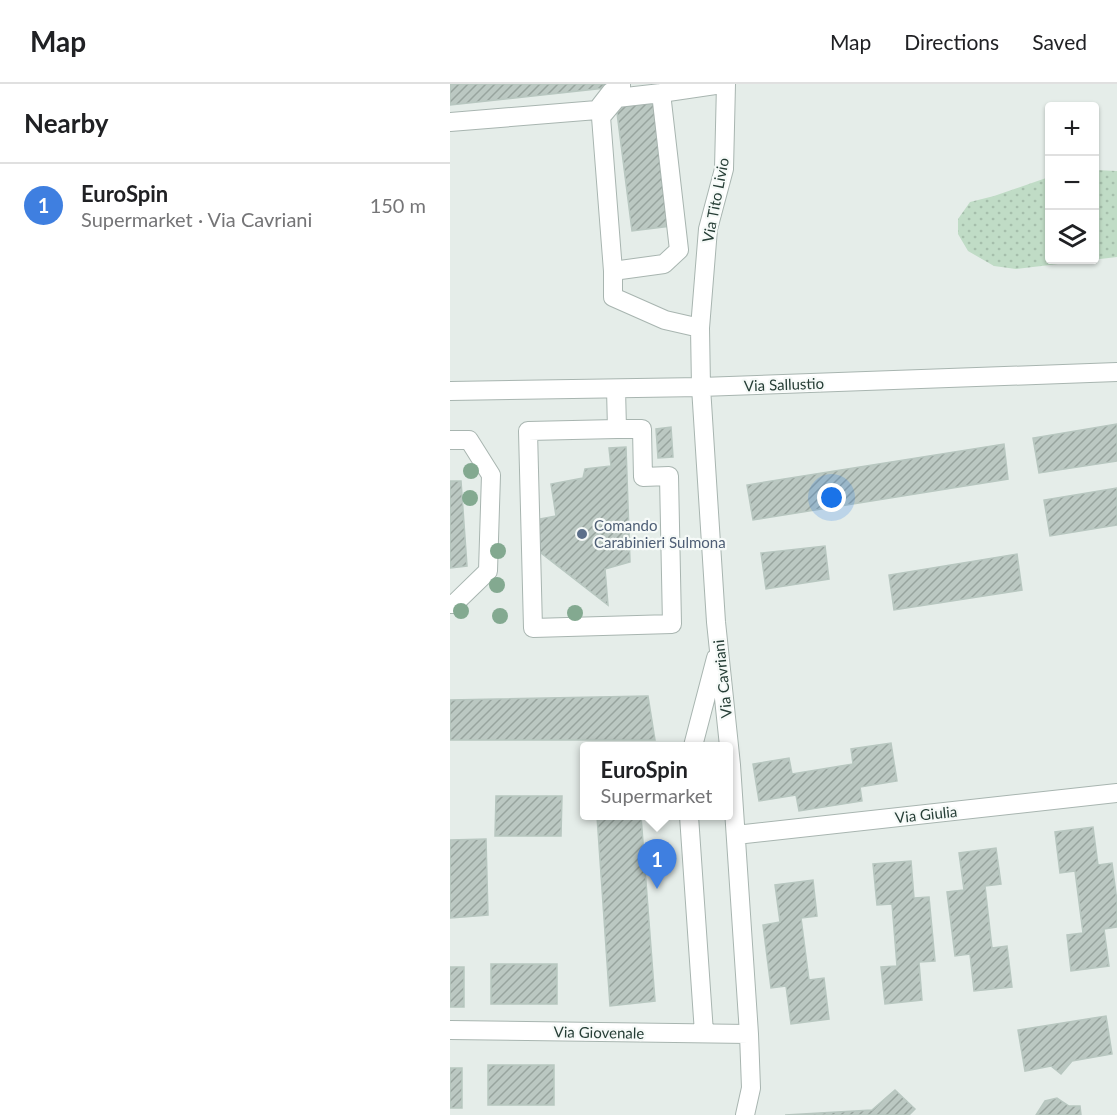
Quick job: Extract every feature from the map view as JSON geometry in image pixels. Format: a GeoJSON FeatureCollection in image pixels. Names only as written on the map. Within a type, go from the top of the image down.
{"type":"FeatureCollection","features":[{"type":"Feature","properties":{"kind":"street"},"geometry":{"type":"LineString","coordinates":[[450,122],[597,110],[611,92],[621,91],[621,84]]}},
{"type":"Feature","properties":{"kind":"street"},"geometry":{"type":"LineString","coordinates":[[700,328],[665,320],[613,297],[602,117],[617,98],[724,84]]}},
{"type":"Feature","properties":{"kind":"street","name":"Via Tito Livio"},"geometry":{"type":"LineString","coordinates":[[701,387],[700,328],[708,229],[724,169],[724,84]]}},
{"type":"Feature","properties":{"kind":"street"},"geometry":{"type":"LineString","coordinates":[[613,271],[664,264],[680,250],[661,93]]}},
{"type":"Feature","properties":{"kind":"street","name":"Via Sallustio"},"geometry":{"type":"LineString","coordinates":[[450,391],[701,387],[1117,372]]}},
{"type":"Feature","properties":{"kind":"street","name":"Via Cavriani"},"geometry":{"type":"LineString","coordinates":[[701,387],[718,648],[729,742]]}},
{"type":"Feature","properties":{"kind":"street"},"geometry":{"type":"LineString","coordinates":[[616,388],[617,429]]}},
{"type":"Feature","properties":{"kind":"street"},"geometry":{"type":"LineString","coordinates":[[617,429],[642,429],[643,477],[669,476],[672,624],[532,628],[528,431],[617,429]]}},
{"type":"Feature","properties":{"kind":"street"},"geometry":{"type":"LineString","coordinates":[[450,440],[469,441],[491,475],[488,571],[454,604],[450,604]]}},
{"type":"Feature","properties":{"kind":"street"},"geometry":{"type":"LineString","coordinates":[[694,742],[718,648]]}},
{"type":"Feature","properties":{"kind":"street","name":"Via Giulia"},"geometry":{"type":"LineString","coordinates":[[736,835],[1117,793]]}},
{"type":"Feature","properties":{"kind":"street","name":"Via Cavriani"},"geometry":{"type":"LineString","coordinates":[[733,796],[749,1034],[751,1088],[745,1115]]}},
{"type":"Feature","properties":{"kind":"street"},"geometry":{"type":"LineString","coordinates":[[689,820],[704,1033]]}},
{"type":"Feature","properties":{"kind":"street","name":"Via Giovenale"},"geometry":{"type":"LineString","coordinates":[[450,1030],[749,1034]]}},
{"type":"Feature","properties":{"kind":"green space"},"geometry":{"type":"Polygon","coordinates":[[[1099,170],[1117,171],[1117,257],[1099,259],[1099,170]]]}},
{"type":"Feature","properties":{"kind":"green space"},"geometry":{"type":"Polygon","coordinates":[[[1045,178],[1045,264],[1058,264],[1016,269],[994,266],[968,251],[958,234],[958,219],[970,202],[1045,178]]]}},
{"type":"Feature","properties":{"kind":"building"},"geometry":{"type":"Polygon","coordinates":[[[450,84],[613,84],[614,87],[450,105],[450,84]]]}},
{"type":"Feature","properties":{"kind":"building"},"geometry":{"type":"Polygon","coordinates":[[[655,100],[671,226],[632,231],[616,105],[655,100]]]}},
{"type":"Feature","properties":{"kind":"building"},"geometry":{"type":"Polygon","coordinates":[[[1117,424],[1117,461],[1039,473],[1033,438],[1117,424]]]}},
{"type":"Feature","properties":{"kind":"building"},"geometry":{"type":"Polygon","coordinates":[[[671,427],[673,457],[658,458],[656,429],[671,427]]]}},
{"type":"Feature","properties":{"kind":"building"},"geometry":{"type":"Polygon","coordinates":[[[1004,444],[1008,479],[753,520],[747,485],[1004,444]]]}},
{"type":"Feature","properties":{"kind":"building","name":"Comando Carabinieri Sulmona"},"geometry":{"type":"Polygon","coordinates":[[[626,447],[630,562],[605,569],[608,605],[536,549],[534,520],[556,516],[551,484],[583,478],[585,469],[611,466],[609,448],[626,447]]]}},
{"type":"Feature","properties":{"kind":"building"},"geometry":{"type":"Polygon","coordinates":[[[450,481],[461,481],[467,566],[450,568],[450,481]]]}},
{"type":"Feature","properties":{"kind":"building"},"geometry":{"type":"Polygon","coordinates":[[[1117,488],[1117,525],[1050,536],[1044,500],[1117,488]]]}},
{"type":"Feature","properties":{"kind":"building"},"geometry":{"type":"Polygon","coordinates":[[[825,546],[829,579],[766,589],[761,553],[825,546]]]}},
{"type":"Feature","properties":{"kind":"building"},"geometry":{"type":"Polygon","coordinates":[[[1017,554],[1022,590],[894,610],[889,575],[1017,554]]]}},
{"type":"Feature","properties":{"kind":"building"},"geometry":{"type":"Polygon","coordinates":[[[648,696],[655,740],[450,740],[450,700],[648,696]]]}},
{"type":"Feature","properties":{"kind":"building"},"geometry":{"type":"Polygon","coordinates":[[[891,743],[897,781],[860,787],[862,801],[799,811],[796,795],[759,801],[753,764],[789,758],[792,774],[853,764],[851,749],[891,743]]]}},
{"type":"Feature","properties":{"kind":"building"},"geometry":{"type":"Polygon","coordinates":[[[496,796],[562,796],[561,836],[495,836],[496,796]]]}},
{"type":"Feature","properties":{"kind":"building"},"geometry":{"type":"Polygon","coordinates":[[[597,820],[641,820],[655,1001],[610,1006],[597,820]]]}},
{"type":"Feature","properties":{"kind":"building"},"geometry":{"type":"Polygon","coordinates":[[[1093,827],[1098,865],[1112,863],[1117,901],[1117,927],[1104,929],[1109,966],[1071,971],[1067,935],[1083,933],[1075,871],[1060,873],[1055,832],[1093,827]]]}},
{"type":"Feature","properties":{"kind":"building"},"geometry":{"type":"Polygon","coordinates":[[[486,839],[488,915],[450,918],[450,840],[486,839]]]}},
{"type":"Feature","properties":{"kind":"building"},"geometry":{"type":"Polygon","coordinates":[[[996,848],[1001,884],[985,886],[992,948],[1007,946],[1012,987],[974,991],[970,954],[955,956],[947,892],[964,890],[959,853],[996,848]]]}},
{"type":"Feature","properties":{"kind":"building"},"geometry":{"type":"Polygon","coordinates":[[[911,861],[914,898],[929,897],[935,961],[919,962],[922,1000],[885,1004],[881,967],[897,966],[892,904],[877,905],[873,864],[911,861]]]}},
{"type":"Feature","properties":{"kind":"building"},"geometry":{"type":"Polygon","coordinates":[[[813,880],[817,916],[801,918],[809,980],[824,978],[829,1019],[791,1024],[786,986],[771,988],[763,925],[780,922],[775,885],[813,880]]]}},
{"type":"Feature","properties":{"kind":"building"},"geometry":{"type":"Polygon","coordinates":[[[491,964],[557,964],[557,1004],[491,1004],[491,964]]]}},
{"type":"Feature","properties":{"kind":"building"},"geometry":{"type":"Polygon","coordinates":[[[450,967],[464,967],[464,1007],[450,1007],[450,967]]]}},
{"type":"Feature","properties":{"kind":"building"},"geometry":{"type":"Polygon","coordinates":[[[1106,1016],[1112,1054],[1072,1061],[1061,1074],[1051,1066],[1025,1071],[1018,1030],[1106,1016]]]}},
{"type":"Feature","properties":{"kind":"building"},"geometry":{"type":"Polygon","coordinates":[[[488,1065],[554,1065],[554,1105],[488,1105],[488,1065]]]}},
{"type":"Feature","properties":{"kind":"building"},"geometry":{"type":"Polygon","coordinates":[[[450,1068],[462,1068],[462,1108],[450,1108],[450,1068]]]}},
{"type":"Feature","properties":{"kind":"building"},"geometry":{"type":"Polygon","coordinates":[[[895,1090],[915,1109],[909,1115],[785,1115],[872,1110],[895,1090]]]}},
{"type":"Feature","properties":{"kind":"building"},"geometry":{"type":"Polygon","coordinates":[[[1057,1098],[1069,1106],[1080,1106],[1081,1115],[1036,1115],[1045,1101],[1057,1098]]]}},
{"type":"Feature","properties":{"kind":"place","name":"Comando Carabinieri Sulmona"},"geometry":{"type":"Point","coordinates":[582,534]}},
{"type":"Feature","properties":{"kind":"place","name":"EuroSpin"},"geometry":{"type":"Point","coordinates":[657,889]}}]}
